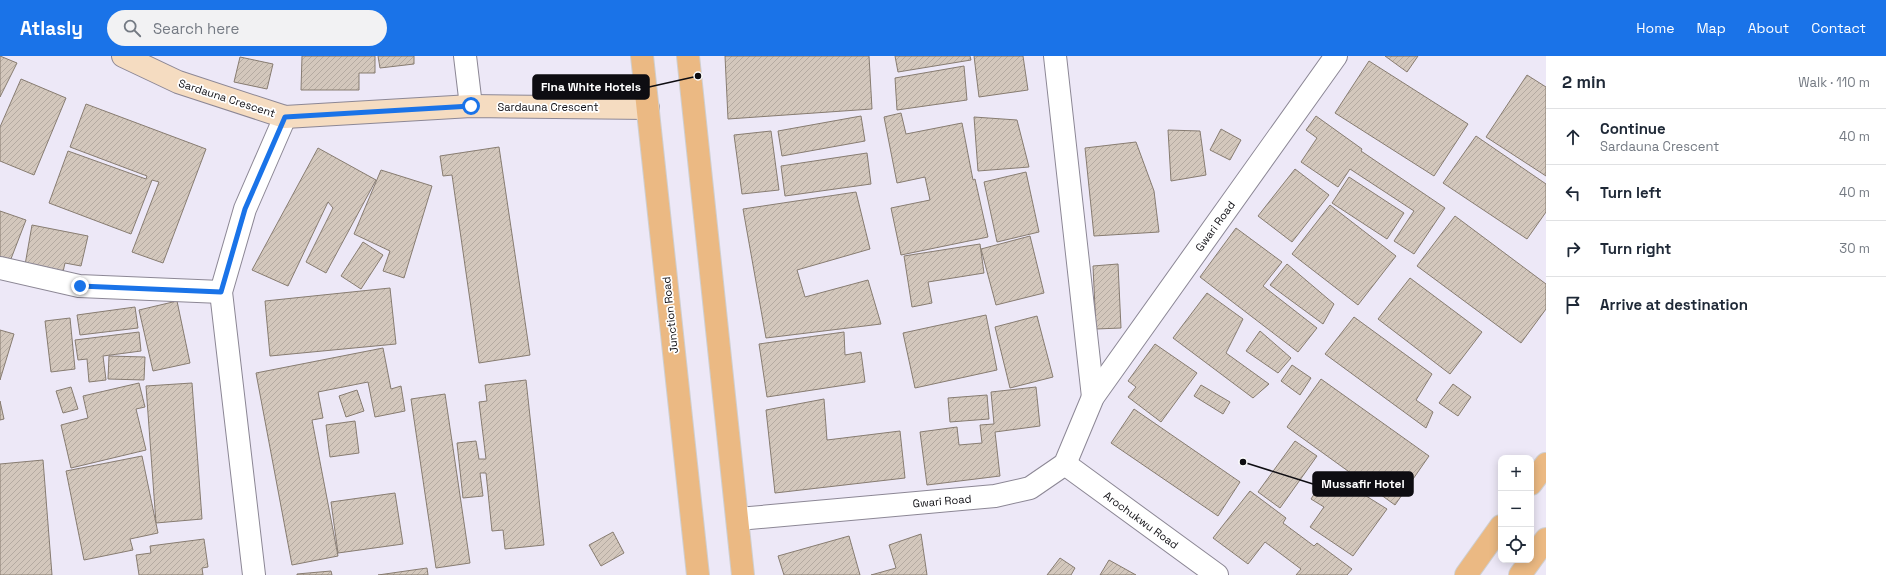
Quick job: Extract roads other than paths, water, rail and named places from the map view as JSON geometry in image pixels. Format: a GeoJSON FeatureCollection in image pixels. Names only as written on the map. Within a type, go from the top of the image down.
{"type":"FeatureCollection","features":[{"type":"Feature","properties":{"kind":"main road","name":"Junction Road"},"geometry":{"type":"LineString","coordinates":[[642,56],[698,575]]}},
{"type":"Feature","properties":{"kind":"main road"},"geometry":{"type":"LineString","coordinates":[[688,56],[743,575]]}},
{"type":"Feature","properties":{"kind":"main road"},"geometry":{"type":"LineString","coordinates":[[1534,480],[1546,464]]}},
{"type":"Feature","properties":{"kind":"main road"},"geometry":{"type":"LineString","coordinates":[[1466,575],[1500,527]]}},
{"type":"Feature","properties":{"kind":"main road"},"geometry":{"type":"LineString","coordinates":[[1520,575],[1546,539]]}},
{"type":"Feature","properties":{"kind":"street","name":"Sardauna Crescent"},"geometry":{"type":"LineString","coordinates":[[123,56],[178,82],[285,117],[471,106],[648,108]]}},
{"type":"Feature","properties":{"kind":"street"},"geometry":{"type":"LineString","coordinates":[[465,56],[471,106]]}},
{"type":"Feature","properties":{"kind":"street","name":"Gwari Road"},"geometry":{"type":"LineString","coordinates":[[1055,56],[1093,396]]}},
{"type":"Feature","properties":{"kind":"street","name":"Gwari Road"},"geometry":{"type":"LineString","coordinates":[[738,519],[995,496],[1030,488],[1065,464],[1093,396],[1336,56]]}},
{"type":"Feature","properties":{"kind":"street"},"geometry":{"type":"LineString","coordinates":[[254,575],[221,292],[245,209],[285,117]]}},
{"type":"Feature","properties":{"kind":"street"},"geometry":{"type":"LineString","coordinates":[[0,268],[80,286],[221,292]]}},
{"type":"Feature","properties":{"kind":"street","name":"Arochukwu Road"},"geometry":{"type":"LineString","coordinates":[[1065,464],[1217,575]]}},
{"type":"Feature","properties":{"kind":"place","name":"Fina White Hotels"},"geometry":{"type":"Point","coordinates":[698,76]}},
{"type":"Feature","properties":{"kind":"place","name":"Mussafir Hotel"},"geometry":{"type":"Point","coordinates":[1243,462]}}]}
